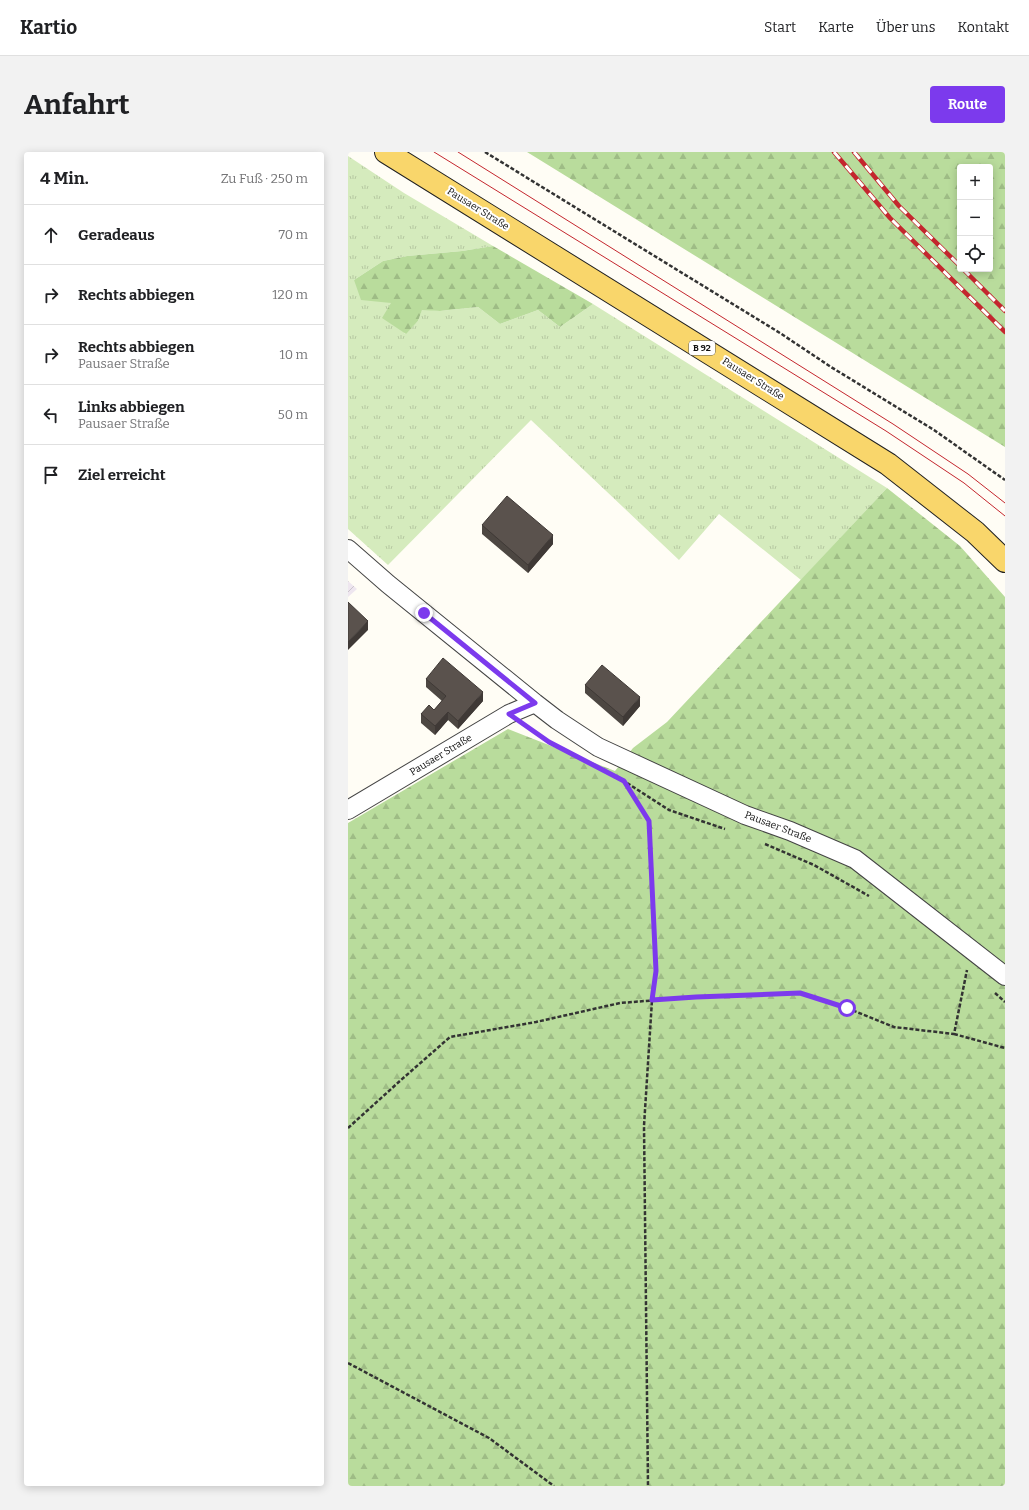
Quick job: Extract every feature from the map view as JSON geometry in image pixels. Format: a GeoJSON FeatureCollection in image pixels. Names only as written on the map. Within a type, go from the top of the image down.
{"type":"FeatureCollection","features":[{"type":"Feature","properties":{"kind":"main road","name":"Pausaer Straße"},"geometry":{"type":"LineString","coordinates":[[386,152],[888,464],[975,532],[1005,561]]}},
{"type":"Feature","properties":{"kind":"street","name":"Pausaer Straße"},"geometry":{"type":"LineString","coordinates":[[348,549],[388,584],[535,703],[557,720],[598,747],[745,815],[790,831],[855,859],[1005,976]]}},
{"type":"Feature","properties":{"kind":"street","name":"Pausaer Straße"},"geometry":{"type":"LineString","coordinates":[[348,810],[509,714],[535,703]]}},
{"type":"Feature","properties":{"kind":"path"},"geometry":{"type":"LineString","coordinates":[[485,152],[934,430],[1005,480]]}},
{"type":"Feature","properties":{"kind":"path"},"geometry":{"type":"LineString","coordinates":[[509,714],[549,742],[569,753]]}},
{"type":"Feature","properties":{"kind":"path"},"geometry":{"type":"LineString","coordinates":[[617,778],[669,810],[727,829]]}},
{"type":"Feature","properties":{"kind":"path"},"geometry":{"type":"LineString","coordinates":[[624,781],[649,821],[656,971],[652,1000],[644,1126],[648,1486]]}},
{"type":"Feature","properties":{"kind":"path"},"geometry":{"type":"LineString","coordinates":[[763,844],[814,865],[874,900]]}},
{"type":"Feature","properties":{"kind":"path"},"geometry":{"type":"LineString","coordinates":[[962,965],[973,974]]}},
{"type":"Feature","properties":{"kind":"path"},"geometry":{"type":"LineString","coordinates":[[954,1034],[967,970]]}},
{"type":"Feature","properties":{"kind":"path"},"geometry":{"type":"LineString","coordinates":[[348,1128],[450,1037],[536,1022],[620,1002],[800,993],[847,1008],[894,1027],[954,1034],[1005,1048]]}},
{"type":"Feature","properties":{"kind":"path"},"geometry":{"type":"LineString","coordinates":[[994,993],[1005,1002]]}},
{"type":"Feature","properties":{"kind":"path"},"geometry":{"type":"LineString","coordinates":[[348,1363],[489,1438],[554,1486]]}},
{"type":"Feature","properties":{"kind":"shaded area"},"geometry":{"type":"Polygon","coordinates":[[[348,581],[357,589],[348,597],[348,581]]]}},
{"type":"Feature","properties":{"kind":"green space"},"geometry":{"type":"Polygon","coordinates":[[[527,152],[1005,152],[1005,447],[527,152]]]}},
{"type":"Feature","properties":{"kind":"green space"},"geometry":{"type":"Polygon","coordinates":[[[348,156],[404,193],[493,246],[462,251],[407,256],[383,261],[354,280],[391,303],[405,334],[418,321],[422,309],[440,311],[478,307],[500,324],[538,310],[560,327],[593,304],[887,488],[801,580],[719,514],[679,560],[531,420],[388,565],[348,529],[348,156]]]}},
{"type":"Feature","properties":{"kind":"green space"},"geometry":{"type":"Polygon","coordinates":[[[493,246],[593,304],[560,327],[538,310],[500,324],[478,307],[440,311],[422,310],[418,321],[406,334],[382,318],[391,303],[361,300],[354,280],[383,261],[407,256],[462,251],[493,246]]]}},
{"type":"Feature","properties":{"kind":"green space"},"geometry":{"type":"Polygon","coordinates":[[[887,488],[960,546],[1005,597],[1005,1486],[348,1486],[348,823],[508,729],[615,771],[633,748],[667,722],[887,488]]]}},
{"type":"Feature","properties":{"kind":"building"},"geometry":{"type":"Polygon","coordinates":[[[507,496],[553,535],[528,565],[482,525],[507,496]]]}},
{"type":"Feature","properties":{"kind":"building"},"geometry":{"type":"Polygon","coordinates":[[[348,602],[368,621],[348,642],[348,602]]]}},
{"type":"Feature","properties":{"kind":"building"},"geometry":{"type":"Polygon","coordinates":[[[443,658],[483,692],[458,721],[448,712],[435,726],[421,714],[429,705],[434,710],[446,696],[426,679],[443,658]]]}},
{"type":"Feature","properties":{"kind":"building"},"geometry":{"type":"Polygon","coordinates":[[[602,665],[640,697],[623,717],[585,685],[602,665]]]}},
{"type":"Feature","properties":{"kind":"tram line"},"geometry":{"type":"LineString","coordinates":[[434,152],[886,431],[964,483],[1005,516]]}},
{"type":"Feature","properties":{"kind":"tram line"},"geometry":{"type":"LineString","coordinates":[[458,152],[893,424],[968,474],[1005,503]]}},
{"type":"Feature","properties":{"kind":"railway"},"geometry":{"type":"LineString","coordinates":[[834,152],[890,218],[1005,332]]}},
{"type":"Feature","properties":{"kind":"railway"},"geometry":{"type":"LineString","coordinates":[[854,152],[899,206],[957,263]]}},
{"type":"Feature","properties":{"kind":"railway"},"geometry":{"type":"LineString","coordinates":[[966,272],[1005,311]]}},
{"type":"Feature","properties":{"kind":"route"},"geometry":{"type":"LineString","coordinates":[[424,613],[535,703],[509,714],[549,742],[624,781],[649,821],[656,971],[652,1000],[800,993],[847,1008]]}}]}
